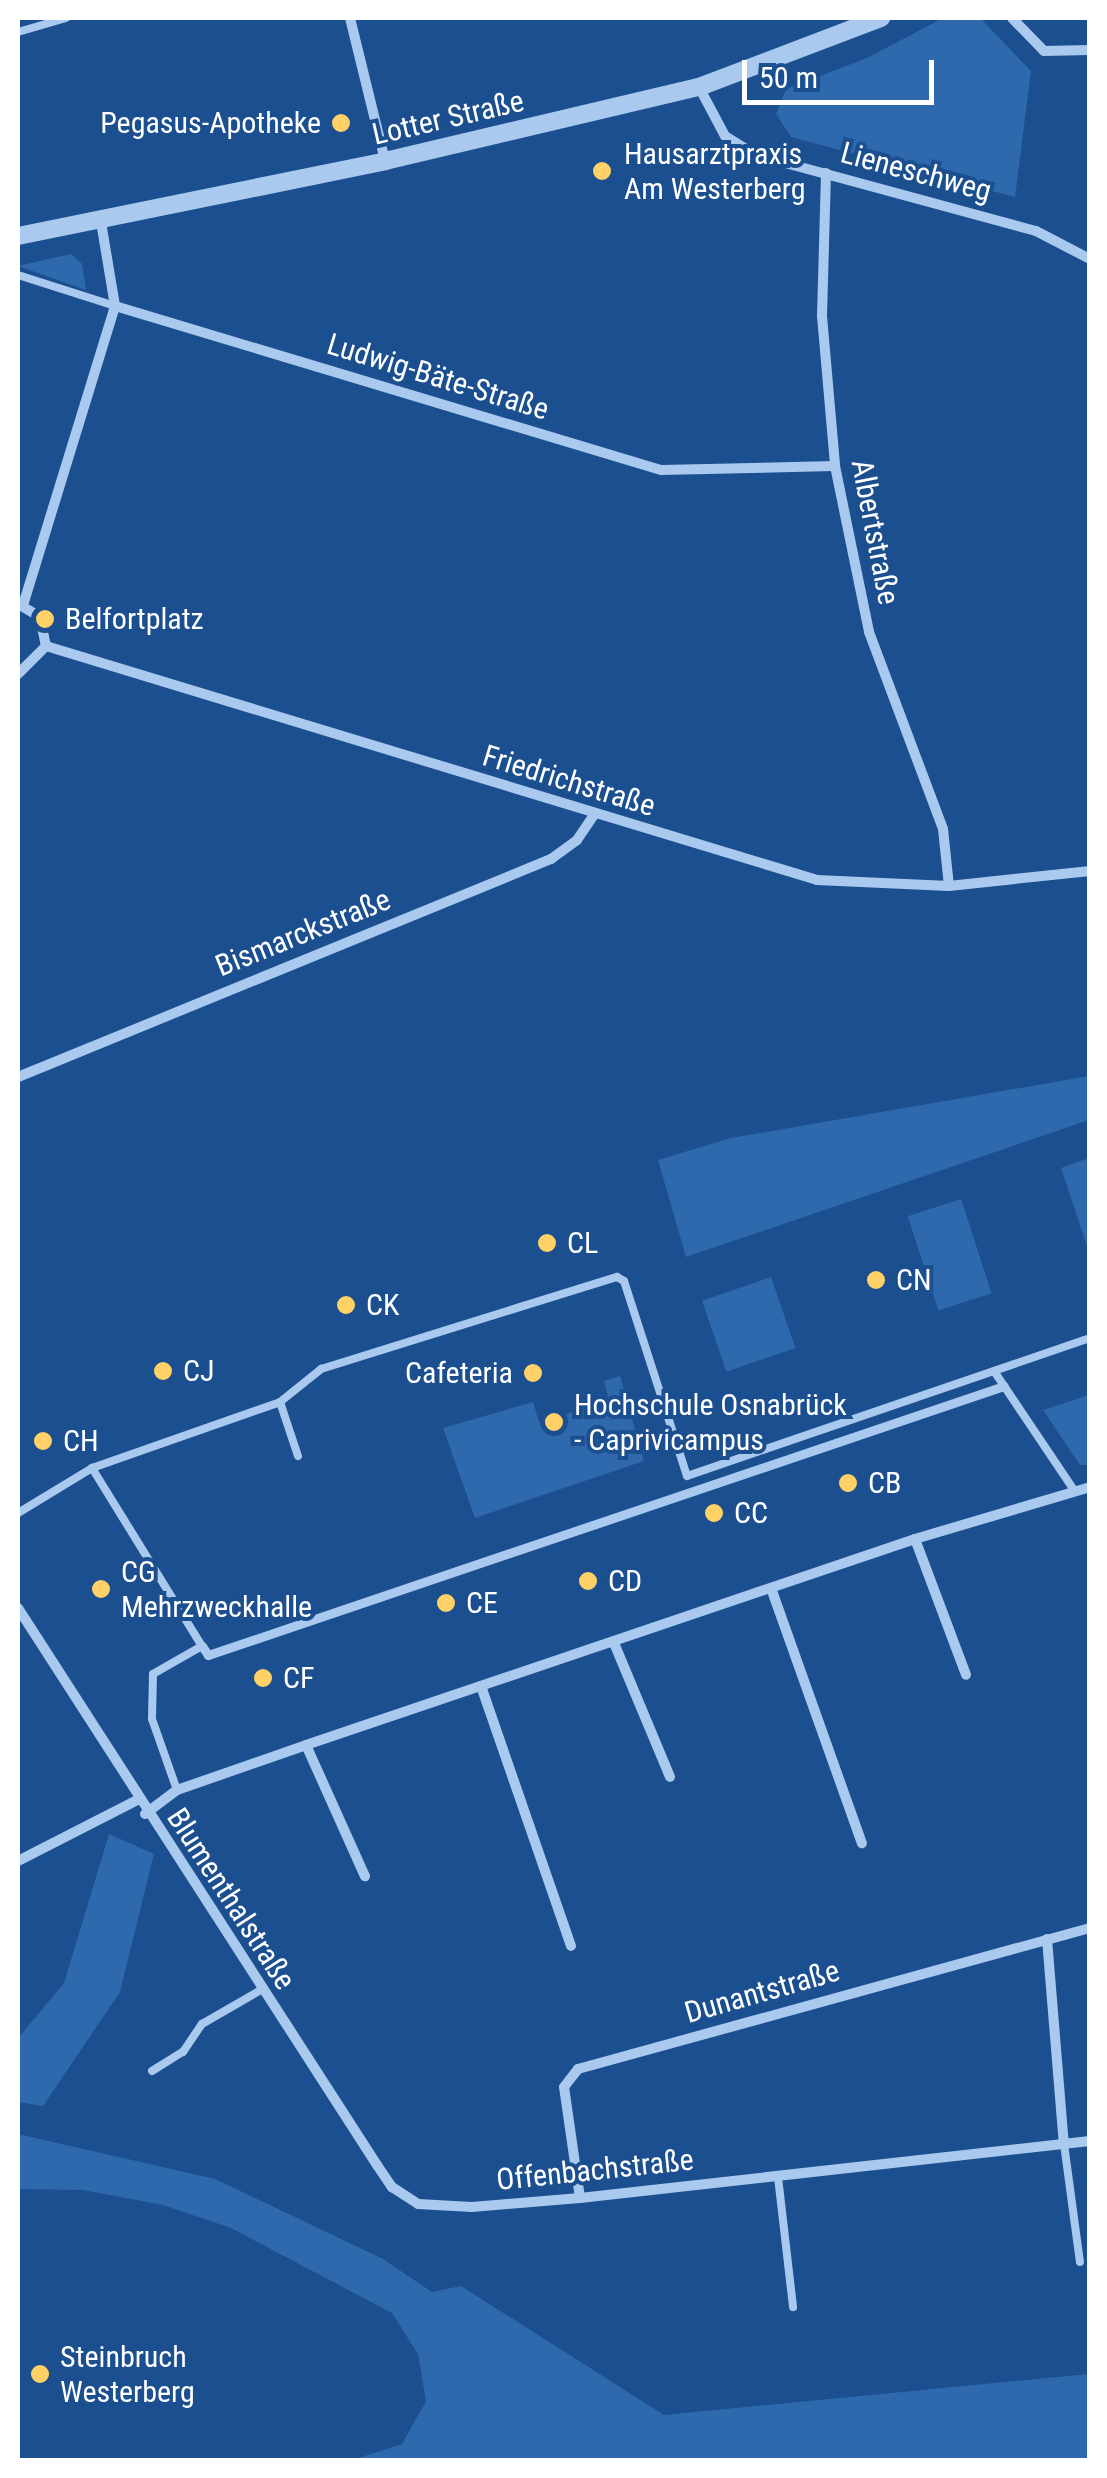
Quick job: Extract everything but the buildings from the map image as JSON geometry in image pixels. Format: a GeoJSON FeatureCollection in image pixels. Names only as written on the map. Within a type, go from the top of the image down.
{"type":"FeatureCollection","features":[{"type":"Feature","properties":{"kind":"street"},"geometry":{"type":"LineString","coordinates":[[350,18],[385,161]]}},
{"type":"Feature","properties":{"kind":"street","name":"Lotter Straße"},"geometry":{"type":"LineString","coordinates":[[18,236],[385,161],[699,87],[880,18]]}},
{"type":"Feature","properties":{"kind":"street"},"geometry":{"type":"LineString","coordinates":[[1012,18],[1044,51],[1090,50]]}},
{"type":"Feature","properties":{"kind":"street","name":"Lieneschweg"},"geometry":{"type":"LineString","coordinates":[[699,87],[725,136],[756,156],[1036,231],[1090,259]]}},
{"type":"Feature","properties":{"kind":"street","name":"Albertstraße"},"geometry":{"type":"LineString","coordinates":[[826,173],[822,316],[836,466],[868,632],[944,829],[949,886]]}},
{"type":"Feature","properties":{"kind":"street"},"geometry":{"type":"LineString","coordinates":[[18,674],[46,646],[40,617],[20,603],[114,306],[101,222]]}},
{"type":"Feature","properties":{"kind":"street","name":"Ludwig-Bäte-Straße"},"geometry":{"type":"LineString","coordinates":[[114,306],[661,470],[836,466]]}},
{"type":"Feature","properties":{"kind":"street","name":"Friedrichstraße"},"geometry":{"type":"LineString","coordinates":[[46,646],[593,816],[817,880],[949,886],[1090,872]]}},
{"type":"Feature","properties":{"kind":"street","name":"Bismarckstraße"},"geometry":{"type":"LineString","coordinates":[[18,1077],[550,859],[578,840],[593,816]]}},
{"type":"Feature","properties":{"kind":"street"},"geometry":{"type":"LineString","coordinates":[[202,1646],[208,1655],[1004,1386]]}},
{"type":"Feature","properties":{"kind":"street"},"geometry":{"type":"LineString","coordinates":[[145,1814],[177,1790],[306,1745],[915,1539],[1090,1487]]}},
{"type":"Feature","properties":{"kind":"street"},"geometry":{"type":"LineString","coordinates":[[915,1539],[966,1675]]}},
{"type":"Feature","properties":{"kind":"street"},"geometry":{"type":"LineString","coordinates":[[770,1588],[862,1843]]}},
{"type":"Feature","properties":{"kind":"street","name":"Blumenthalstraße"},"geometry":{"type":"LineString","coordinates":[[18,1608],[145,1814],[392,2187],[418,2204]]}},
{"type":"Feature","properties":{"kind":"street"},"geometry":{"type":"LineString","coordinates":[[614,1643],[670,1777]]}},
{"type":"Feature","properties":{"kind":"street"},"geometry":{"type":"LineString","coordinates":[[480,1686],[572,1946]]}},
{"type":"Feature","properties":{"kind":"street"},"geometry":{"type":"LineString","coordinates":[[306,1745],[365,1876]]}},
{"type":"Feature","properties":{"kind":"street"},"geometry":{"type":"LineString","coordinates":[[18,1860],[137,1800]]}},
{"type":"Feature","properties":{"kind":"street","name":"Dunantstraße"},"geometry":{"type":"LineString","coordinates":[[580,2198],[564,2087],[578,2070],[1090,1928]]}},
{"type":"Feature","properties":{"kind":"street"},"geometry":{"type":"LineString","coordinates":[[1046,1939],[1064,2144]]}},
{"type":"Feature","properties":{"kind":"street","name":"Offenbachstraße"},"geometry":{"type":"LineString","coordinates":[[418,2204],[472,2207],[580,2198],[1090,2141]]}},
{"type":"Feature","properties":{"kind":"lane"},"geometry":{"type":"LineString","coordinates":[[18,32],[66,18]]}},
{"type":"Feature","properties":{"kind":"lane"},"geometry":{"type":"LineString","coordinates":[[18,275],[114,306]]}},
{"type":"Feature","properties":{"kind":"lane"},"geometry":{"type":"LineString","coordinates":[[18,1513],[92,1468],[280,1402],[321,1368],[617,1277],[624,1281],[687,1476],[1090,1338]]}},
{"type":"Feature","properties":{"kind":"lane"},"geometry":{"type":"LineString","coordinates":[[994,1371],[1074,1490]]}},
{"type":"Feature","properties":{"kind":"lane"},"geometry":{"type":"LineString","coordinates":[[280,1402],[298,1456]]}},
{"type":"Feature","properties":{"kind":"lane"},"geometry":{"type":"LineString","coordinates":[[92,1468],[202,1646],[154,1674],[152,1718],[177,1790]]}},
{"type":"Feature","properties":{"kind":"lane"},"geometry":{"type":"LineString","coordinates":[[152,2072],[183,2052],[202,2024],[261,1990]]}},
{"type":"Feature","properties":{"kind":"lane"},"geometry":{"type":"LineString","coordinates":[[1064,2144],[1080,2262]]}},
{"type":"Feature","properties":{"kind":"lane"},"geometry":{"type":"LineString","coordinates":[[778,2177],[793,2307]]}},
{"type":"Feature","properties":{"kind":"shaded area"},"geometry":{"type":"Polygon","coordinates":[[[943,18],[980,18],[1031,71],[1015,197],[791,137],[776,114],[786,89],[867,58],[943,18]]]}},
{"type":"Feature","properties":{"kind":"shaded area"},"geometry":{"type":"Polygon","coordinates":[[[71,254],[82,264],[86,290],[18,266],[71,254]]]}},
{"type":"Feature","properties":{"kind":"shaded area"},"geometry":{"type":"Polygon","coordinates":[[[1089,1076],[1089,1120],[686,1257],[658,1160],[731,1138],[1089,1076]]]}},
{"type":"Feature","properties":{"kind":"shaded area"},"geometry":{"type":"Polygon","coordinates":[[[1090,1158],[1089,1252],[1061,1168],[1090,1158]]]}},
{"type":"Feature","properties":{"kind":"shaded area"},"geometry":{"type":"Polygon","coordinates":[[[961,1199],[992,1293],[938,1310],[908,1216],[961,1199]]]}},
{"type":"Feature","properties":{"kind":"shaded area"},"geometry":{"type":"Polygon","coordinates":[[[771,1277],[795,1348],[726,1372],[702,1301],[771,1277]]]}},
{"type":"Feature","properties":{"kind":"shaded area"},"geometry":{"type":"Polygon","coordinates":[[[620,1376],[644,1461],[475,1518],[443,1428],[533,1402],[539,1422],[609,1401],[604,1381],[620,1376]]]}},
{"type":"Feature","properties":{"kind":"shaded area"},"geometry":{"type":"Polygon","coordinates":[[[1089,1395],[1089,1465],[1080,1465],[1043,1410],[1089,1395]]]}},
{"type":"Feature","properties":{"kind":"shaded area"},"geometry":{"type":"Polygon","coordinates":[[[109,1834],[154,1854],[120,1992],[43,2106],[18,2102],[18,2038],[64,1983],[109,1834]]]}},
{"type":"Feature","properties":{"kind":"shaded area"},"geometry":{"type":"Polygon","coordinates":[[[18,2134],[215,2179],[383,2259],[432,2292],[461,2286],[664,2415],[1089,2374],[1089,2460],[352,2460],[402,2444],[426,2401],[418,2354],[392,2313],[231,2228],[163,2205],[83,2190],[18,2189],[18,2134]]]}},
{"type":"Feature","properties":{"kind":"place","name":"Pegasus-Apotheke"},"geometry":{"type":"Point","coordinates":[341,123]}},
{"type":"Feature","properties":{"kind":"place","name":"Hausarztpraxis Am Westerberg"},"geometry":{"type":"Point","coordinates":[602,171]}},
{"type":"Feature","properties":{"kind":"place","name":"Belfortplatz"},"geometry":{"type":"Point","coordinates":[45,619]}},
{"type":"Feature","properties":{"kind":"place","name":"CL"},"geometry":{"type":"Point","coordinates":[547,1243]}},
{"type":"Feature","properties":{"kind":"place","name":"CN"},"geometry":{"type":"Point","coordinates":[876,1280]}},
{"type":"Feature","properties":{"kind":"place","name":"CK"},"geometry":{"type":"Point","coordinates":[346,1305]}},
{"type":"Feature","properties":{"kind":"place","name":"CJ"},"geometry":{"type":"Point","coordinates":[163,1371]}},
{"type":"Feature","properties":{"kind":"place","name":"Cafeteria"},"geometry":{"type":"Point","coordinates":[533,1373]}},
{"type":"Feature","properties":{"kind":"place","name":"Hochschule Osnabrück - Caprivicampus"},"geometry":{"type":"Point","coordinates":[554,1422]}},
{"type":"Feature","properties":{"kind":"place","name":"CH"},"geometry":{"type":"Point","coordinates":[43,1441]}},
{"type":"Feature","properties":{"kind":"place","name":"CB"},"geometry":{"type":"Point","coordinates":[848,1483]}},
{"type":"Feature","properties":{"kind":"place","name":"CC"},"geometry":{"type":"Point","coordinates":[714,1513]}},
{"type":"Feature","properties":{"kind":"place","name":"CD"},"geometry":{"type":"Point","coordinates":[588,1581]}},
{"type":"Feature","properties":{"kind":"place","name":"CG Mehrzweckhalle"},"geometry":{"type":"Point","coordinates":[101,1589]}},
{"type":"Feature","properties":{"kind":"place","name":"CE"},"geometry":{"type":"Point","coordinates":[446,1603]}},
{"type":"Feature","properties":{"kind":"place","name":"CF"},"geometry":{"type":"Point","coordinates":[263,1678]}},
{"type":"Feature","properties":{"kind":"place","name":"Steinbruch Westerberg"},"geometry":{"type":"Point","coordinates":[40,2374]}}]}
